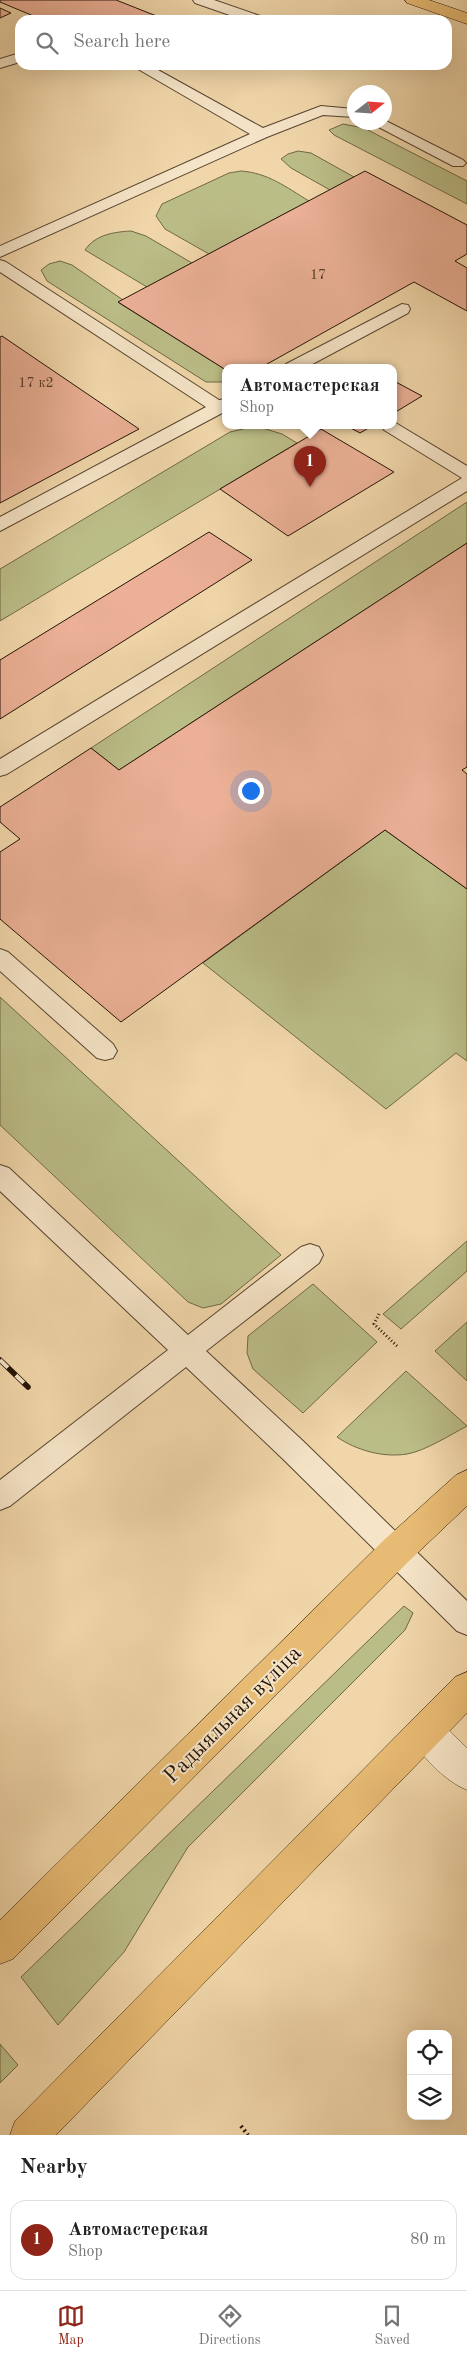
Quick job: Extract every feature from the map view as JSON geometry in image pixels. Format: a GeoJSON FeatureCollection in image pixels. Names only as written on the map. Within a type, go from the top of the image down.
{"type":"FeatureCollection","features":[{"type":"Feature","properties":{"kind":"main road"},"geometry":{"type":"LineString","coordinates":[[413,0],[467,19]]}},
{"type":"Feature","properties":{"kind":"main road","name":"Радыяльная вуліца"},"geometry":{"type":"LineString","coordinates":[[0,1946],[396,1551],[467,1485]]}},
{"type":"Feature","properties":{"kind":"main road"},"geometry":{"type":"LineString","coordinates":[[29,2135],[467,1689]]}},
{"type":"Feature","properties":{"kind":"street"},"geometry":{"type":"LineString","coordinates":[[426,1732],[467,1773]]}},
{"type":"Feature","properties":{"kind":"lane"},"geometry":{"type":"LineString","coordinates":[[200,0],[244,15]]}},
{"type":"Feature","properties":{"kind":"lane"},"geometry":{"type":"LineString","coordinates":[[0,64],[15,59]]}},
{"type":"Feature","properties":{"kind":"lane"},"geometry":{"type":"LineString","coordinates":[[147,70],[262,134]]}},
{"type":"Feature","properties":{"kind":"lane"},"geometry":{"type":"LineString","coordinates":[[0,252],[262,134],[321,110],[347,112]]}},
{"type":"Feature","properties":{"kind":"lane"},"geometry":{"type":"LineString","coordinates":[[392,130],[458,163]]}},
{"type":"Feature","properties":{"kind":"lane"},"geometry":{"type":"LineString","coordinates":[[0,265],[222,406],[0,525]]}},
{"type":"Feature","properties":{"kind":"lane"},"geometry":{"type":"LineString","coordinates":[[299,364],[402,309]]}},
{"type":"Feature","properties":{"kind":"lane"},"geometry":{"type":"LineString","coordinates":[[395,429],[467,474]]}},
{"type":"Feature","properties":{"kind":"lane"},"geometry":{"type":"LineString","coordinates":[[0,769],[467,483]]}},
{"type":"Feature","properties":{"kind":"lane"},"geometry":{"type":"LineString","coordinates":[[0,958],[105,1051]]}},
{"type":"Feature","properties":{"kind":"lane"},"geometry":{"type":"LineString","coordinates":[[0,1175],[186,1352],[293,1450],[467,1621]]}},
{"type":"Feature","properties":{"kind":"lane"},"geometry":{"type":"LineString","coordinates":[[0,1497],[310,1255]]}},
{"type":"Feature","properties":{"kind":"path"},"geometry":{"type":"LineString","coordinates":[[379,1314],[374,1324],[397,1346]]}},
{"type":"Feature","properties":{"kind":"path"},"geometry":{"type":"LineString","coordinates":[[241,2126],[248,2135]]}},
{"type":"Feature","properties":{"kind":"green space"},"geometry":{"type":"Polygon","coordinates":[[[343,124],[347,125],[347,130],[368,130],[467,181],[467,204],[334,135],[329,130],[343,124]]]}},
{"type":"Feature","properties":{"kind":"green space"},"geometry":{"type":"Polygon","coordinates":[[[298,151],[311,153],[354,177],[330,190],[291,168],[281,159],[288,154],[298,151]]]}},
{"type":"Feature","properties":{"kind":"green space"},"geometry":{"type":"Polygon","coordinates":[[[251,172],[268,178],[309,201],[209,254],[165,229],[156,216],[162,204],[229,173],[251,172]]]}},
{"type":"Feature","properties":{"kind":"green space"},"geometry":{"type":"Polygon","coordinates":[[[131,231],[146,236],[192,263],[147,287],[85,250],[94,241],[105,235],[131,231]]]}},
{"type":"Feature","properties":{"kind":"green space"},"geometry":{"type":"Polygon","coordinates":[[[60,261],[72,265],[123,300],[119,303],[222,367],[222,382],[206,382],[47,281],[41,270],[49,264],[60,261]]]}},
{"type":"Feature","properties":{"kind":"green space"},"geometry":{"type":"Polygon","coordinates":[[[243,429],[266,429],[282,434],[297,443],[0,621],[0,569],[230,432],[243,429]]]}},
{"type":"Feature","properties":{"kind":"green space"},"geometry":{"type":"Polygon","coordinates":[[[467,502],[467,543],[119,770],[91,748],[467,502]]]}},
{"type":"Feature","properties":{"kind":"green space"},"geometry":{"type":"Polygon","coordinates":[[[385,830],[467,889],[467,1061],[456,1053],[386,1109],[203,963],[385,830]]]}},
{"type":"Feature","properties":{"kind":"green space"},"geometry":{"type":"Polygon","coordinates":[[[0,997],[281,1255],[221,1304],[203,1308],[188,1302],[0,1125],[0,997]]]}},
{"type":"Feature","properties":{"kind":"green space"},"geometry":{"type":"Polygon","coordinates":[[[467,1241],[467,1271],[401,1329],[383,1314],[467,1241]]]}},
{"type":"Feature","properties":{"kind":"green space"},"geometry":{"type":"Polygon","coordinates":[[[313,1284],[377,1342],[303,1413],[253,1369],[247,1353],[248,1336],[313,1284]]]}},
{"type":"Feature","properties":{"kind":"green space"},"geometry":{"type":"Polygon","coordinates":[[[467,1322],[467,1381],[435,1351],[467,1322]]]}},
{"type":"Feature","properties":{"kind":"green space"},"geometry":{"type":"Polygon","coordinates":[[[406,1371],[467,1426],[422,1450],[398,1455],[370,1452],[344,1442],[337,1437],[406,1371]]]}},
{"type":"Feature","properties":{"kind":"green space"},"geometry":{"type":"Polygon","coordinates":[[[404,1606],[413,1613],[405,1630],[188,1847],[124,1952],[58,2025],[21,1977],[404,1606]]]}},
{"type":"Feature","properties":{"kind":"green space"},"geometry":{"type":"Polygon","coordinates":[[[0,2044],[18,2065],[0,2083],[0,2044]]]}},
{"type":"Feature","properties":{"kind":"building"},"geometry":{"type":"Polygon","coordinates":[[[0,0],[116,0],[154,15],[31,15],[0,2],[0,0]]]}},
{"type":"Feature","properties":{"kind":"building"},"geometry":{"type":"Polygon","coordinates":[[[0,8],[11,13],[0,18],[0,8]]]}},
{"type":"Feature","properties":{"kind":"building"},"geometry":{"type":"Polygon","coordinates":[[[365,171],[467,225],[467,254],[455,261],[467,268],[467,311],[414,282],[267,364],[222,364],[222,367],[118,302],[365,171]]]}},
{"type":"Feature","properties":{"kind":"building"},"geometry":{"type":"Polygon","coordinates":[[[2,336],[139,429],[0,503],[0,337],[2,336]]]}},
{"type":"Feature","properties":{"kind":"building"},"geometry":{"type":"Polygon","coordinates":[[[397,383],[422,396],[397,411],[397,383]]]}},
{"type":"Feature","properties":{"kind":"building"},"geometry":{"type":"Polygon","coordinates":[[[321,429],[394,472],[288,536],[220,489],[321,429]]]}},
{"type":"Feature","properties":{"kind":"building"},"geometry":{"type":"Polygon","coordinates":[[[353,429],[367,429],[360,433],[353,429]]]}},
{"type":"Feature","properties":{"kind":"building"},"geometry":{"type":"Polygon","coordinates":[[[209,532],[252,560],[0,719],[0,660],[209,532]]]}},
{"type":"Feature","properties":{"kind":"building"},"geometry":{"type":"Polygon","coordinates":[[[467,543],[467,767],[462,770],[467,774],[467,889],[385,830],[121,1022],[0,919],[0,852],[20,839],[0,822],[0,807],[91,748],[119,770],[467,543]]]}},
{"type":"Feature","properties":{"kind":"railway"},"geometry":{"type":"LineString","coordinates":[[0,1360],[28,1387]]}},
{"type":"Feature","properties":{"kind":"place","name":"Автомастерская"},"geometry":{"type":"Point","coordinates":[310,487]}}]}
